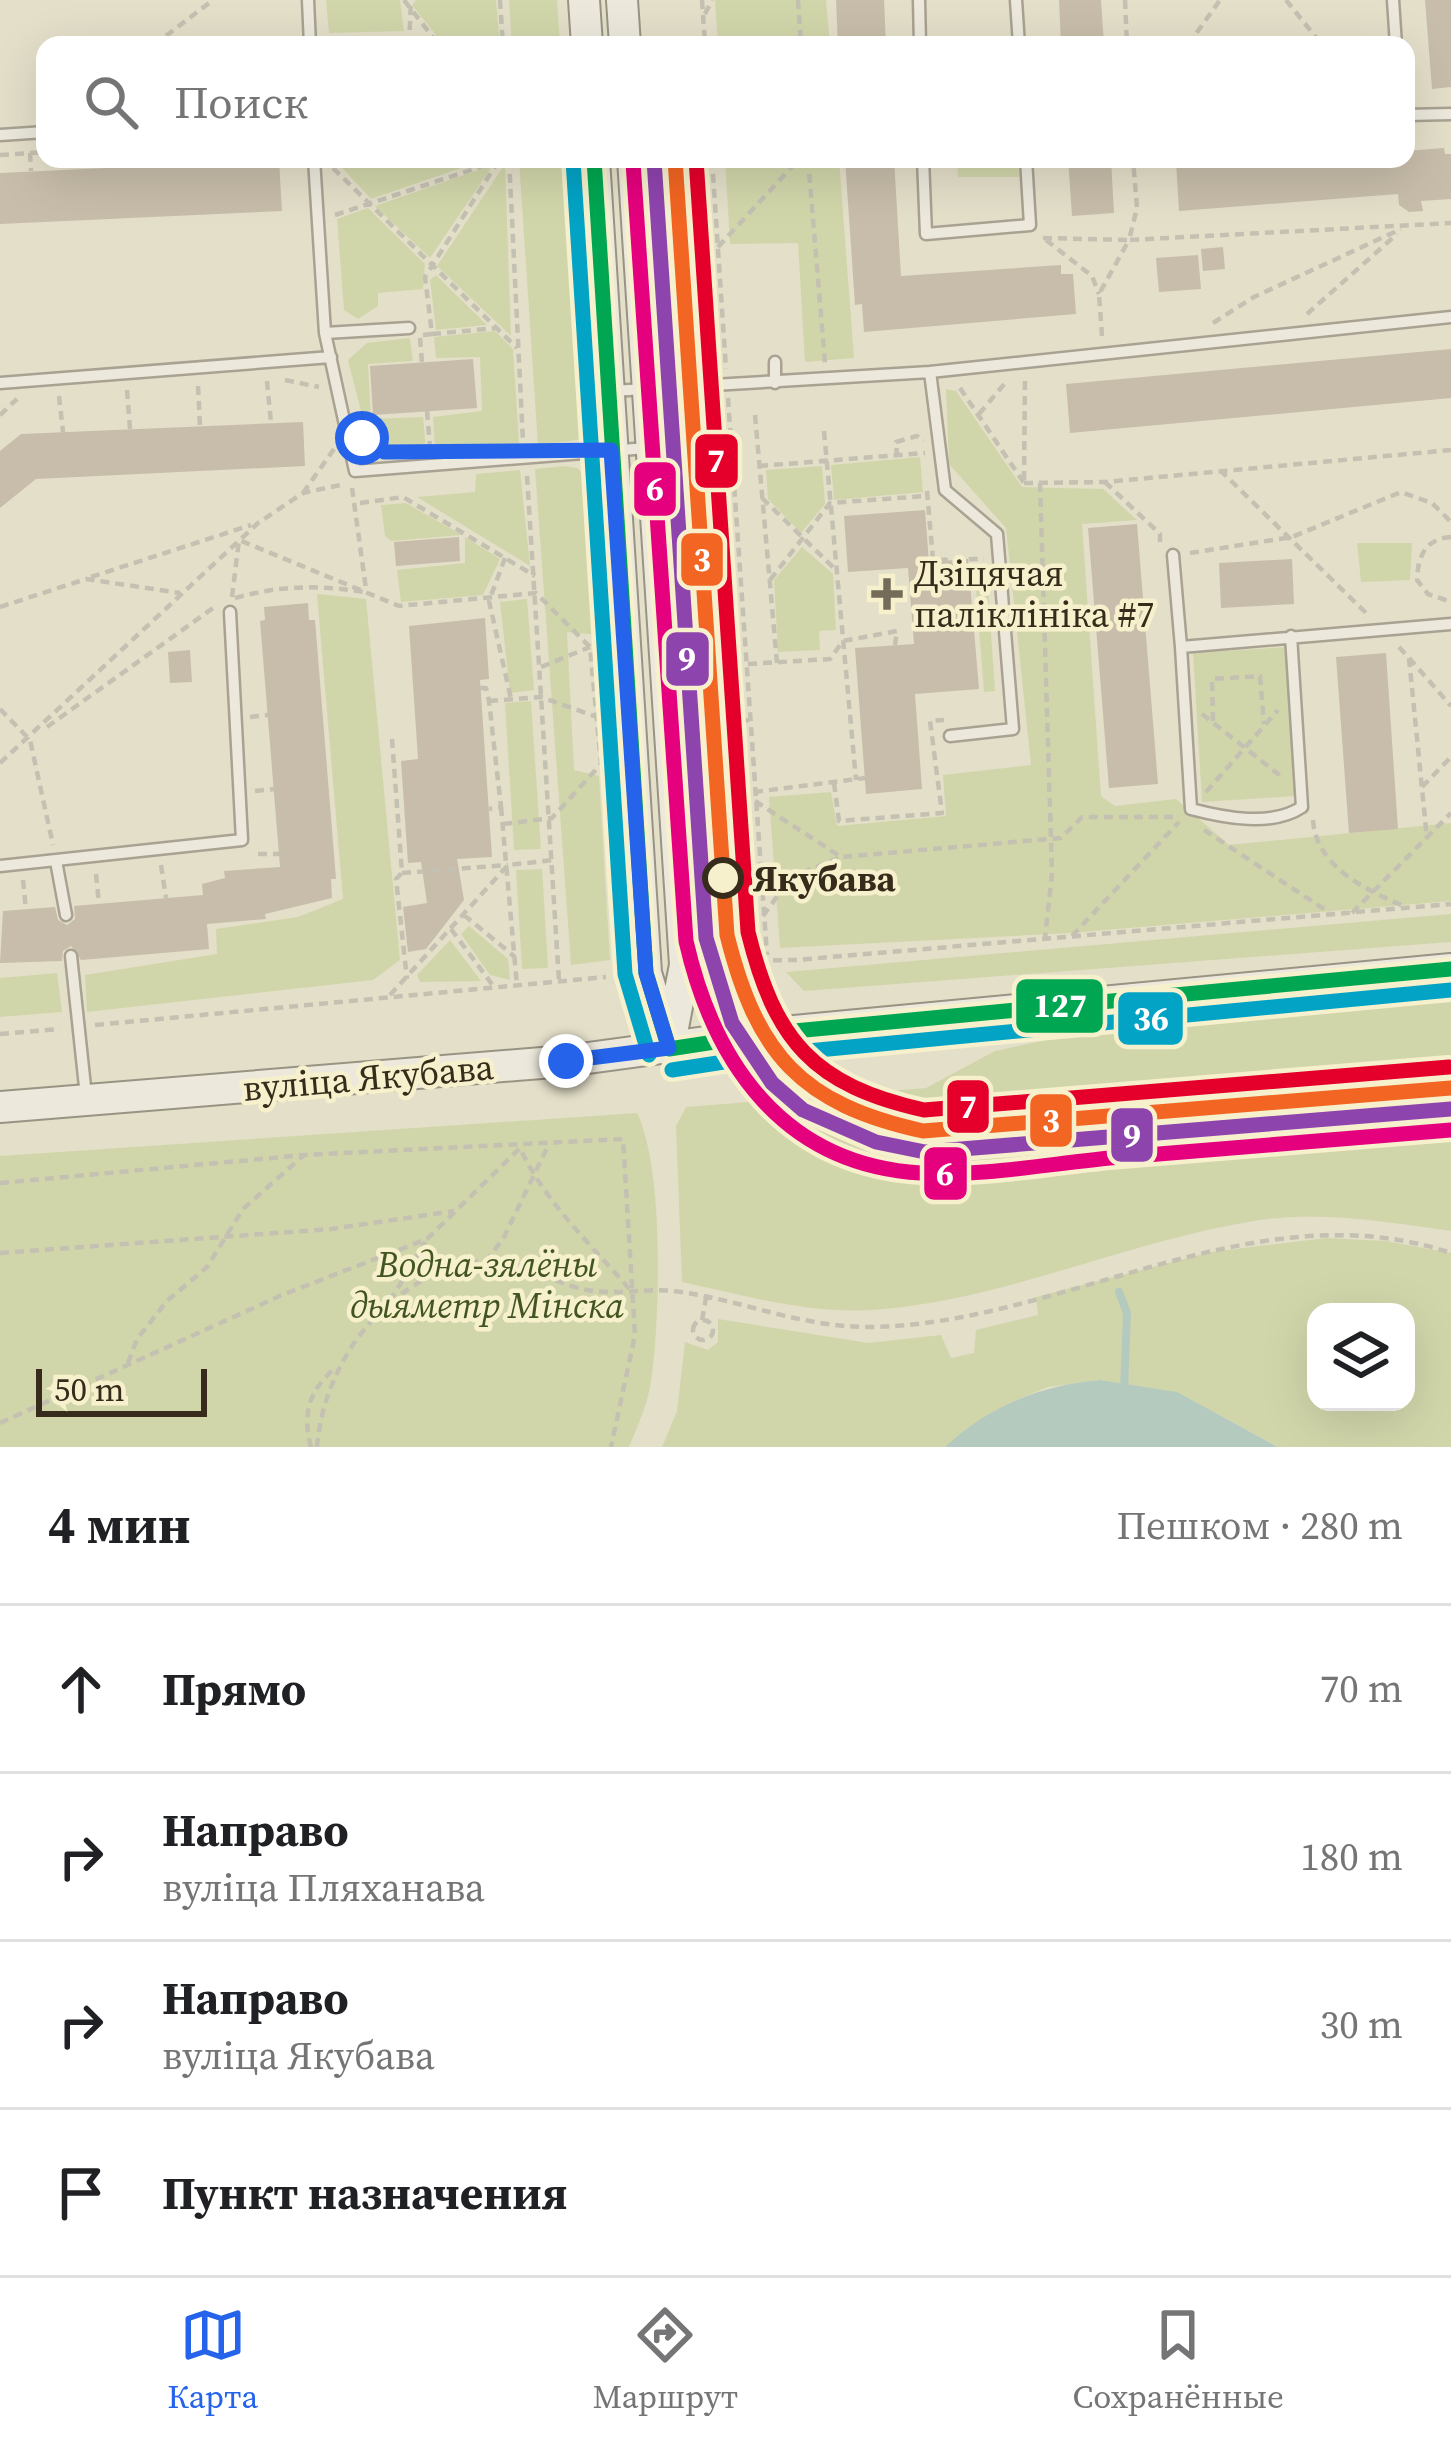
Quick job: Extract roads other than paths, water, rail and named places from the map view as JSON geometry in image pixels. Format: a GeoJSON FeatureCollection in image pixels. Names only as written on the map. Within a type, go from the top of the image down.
{"type":"FeatureCollection","features":[{"type":"Feature","properties":{"kind":"main road"},"geometry":{"type":"LineString","coordinates":[[584,0],[586,36]]}},
{"type":"Feature","properties":{"kind":"main road"},"geometry":{"type":"LineString","coordinates":[[622,0],[625,36]]}},
{"type":"Feature","properties":{"kind":"main road"},"geometry":{"type":"LineString","coordinates":[[595,168],[646,973],[669,1048]]}},
{"type":"Feature","properties":{"kind":"main road"},"geometry":{"type":"LineString","coordinates":[[634,168],[685,965],[669,1048]]}},
{"type":"Feature","properties":{"kind":"main road","name":"вуліца Якубава"},"geometry":{"type":"LineString","coordinates":[[0,1107],[669,1048],[773,1033],[1451,969]]}},
{"type":"Feature","properties":{"kind":"lane"},"geometry":{"type":"LineString","coordinates":[[308,0],[310,36]]}},
{"type":"Feature","properties":{"kind":"lane"},"geometry":{"type":"LineString","coordinates":[[919,0],[920,36]]}},
{"type":"Feature","properties":{"kind":"lane"},"geometry":{"type":"LineString","coordinates":[[1016,0],[1018,36]]}},
{"type":"Feature","properties":{"kind":"lane"},"geometry":{"type":"LineString","coordinates":[[1393,0],[1395,36]]}},
{"type":"Feature","properties":{"kind":"lane"},"geometry":{"type":"LineString","coordinates":[[1415,116],[1451,114]]}},
{"type":"Feature","properties":{"kind":"lane"},"geometry":{"type":"LineString","coordinates":[[0,134],[36,132]]}},
{"type":"Feature","properties":{"kind":"lane"},"geometry":{"type":"LineString","coordinates":[[315,168],[325,333],[355,471],[525,454],[650,448]]}},
{"type":"Feature","properties":{"kind":"lane"},"geometry":{"type":"LineString","coordinates":[[923,168],[926,234],[1030,225],[1027,168]]}},
{"type":"Feature","properties":{"kind":"lane"},"geometry":{"type":"LineString","coordinates":[[608,392],[930,372],[1451,317]]}},
{"type":"Feature","properties":{"kind":"lane"},"geometry":{"type":"LineString","coordinates":[[325,333],[410,333]]}},
{"type":"Feature","properties":{"kind":"lane"},"geometry":{"type":"LineString","coordinates":[[0,382],[331,357]]}},
{"type":"Feature","properties":{"kind":"lane"},"geometry":{"type":"LineString","coordinates":[[775,383],[776,362]]}},
{"type":"Feature","properties":{"kind":"lane"},"geometry":{"type":"LineString","coordinates":[[930,372],[944,490],[997,533],[1013,729],[950,736]]}},
{"type":"Feature","properties":{"kind":"lane"},"geometry":{"type":"LineString","coordinates":[[1173,556],[1187,813],[1288,817],[1302,807],[1291,636]]}},
{"type":"Feature","properties":{"kind":"lane"},"geometry":{"type":"LineString","coordinates":[[0,866],[242,840],[236,605]]}},
{"type":"Feature","properties":{"kind":"lane"},"geometry":{"type":"LineString","coordinates":[[1181,647],[1451,624]]}},
{"type":"Feature","properties":{"kind":"lane"},"geometry":{"type":"LineString","coordinates":[[56,861],[67,915]]}},
{"type":"Feature","properties":{"kind":"lane"},"geometry":{"type":"LineString","coordinates":[[71,956],[86,1100]]}},
{"type":"Feature","properties":{"kind":"waterway"},"geometry":{"type":"LineString","coordinates":[[1119,1292],[1127,1313],[1124,1391]]}},
{"type":"Feature","properties":{"kind":"place","name":"Дзіцячая паліклініка #7"},"geometry":{"type":"Point","coordinates":[887,594]}},
{"type":"Feature","properties":{"kind":"place","name":"Якубава"},"geometry":{"type":"Point","coordinates":[723,878]}},
{"type":"Feature","properties":{"kind":"park label","name":"Водна-зялёны дыяметр Мінска"},"geometry":{"type":"Point","coordinates":[487,1284]}}]}
